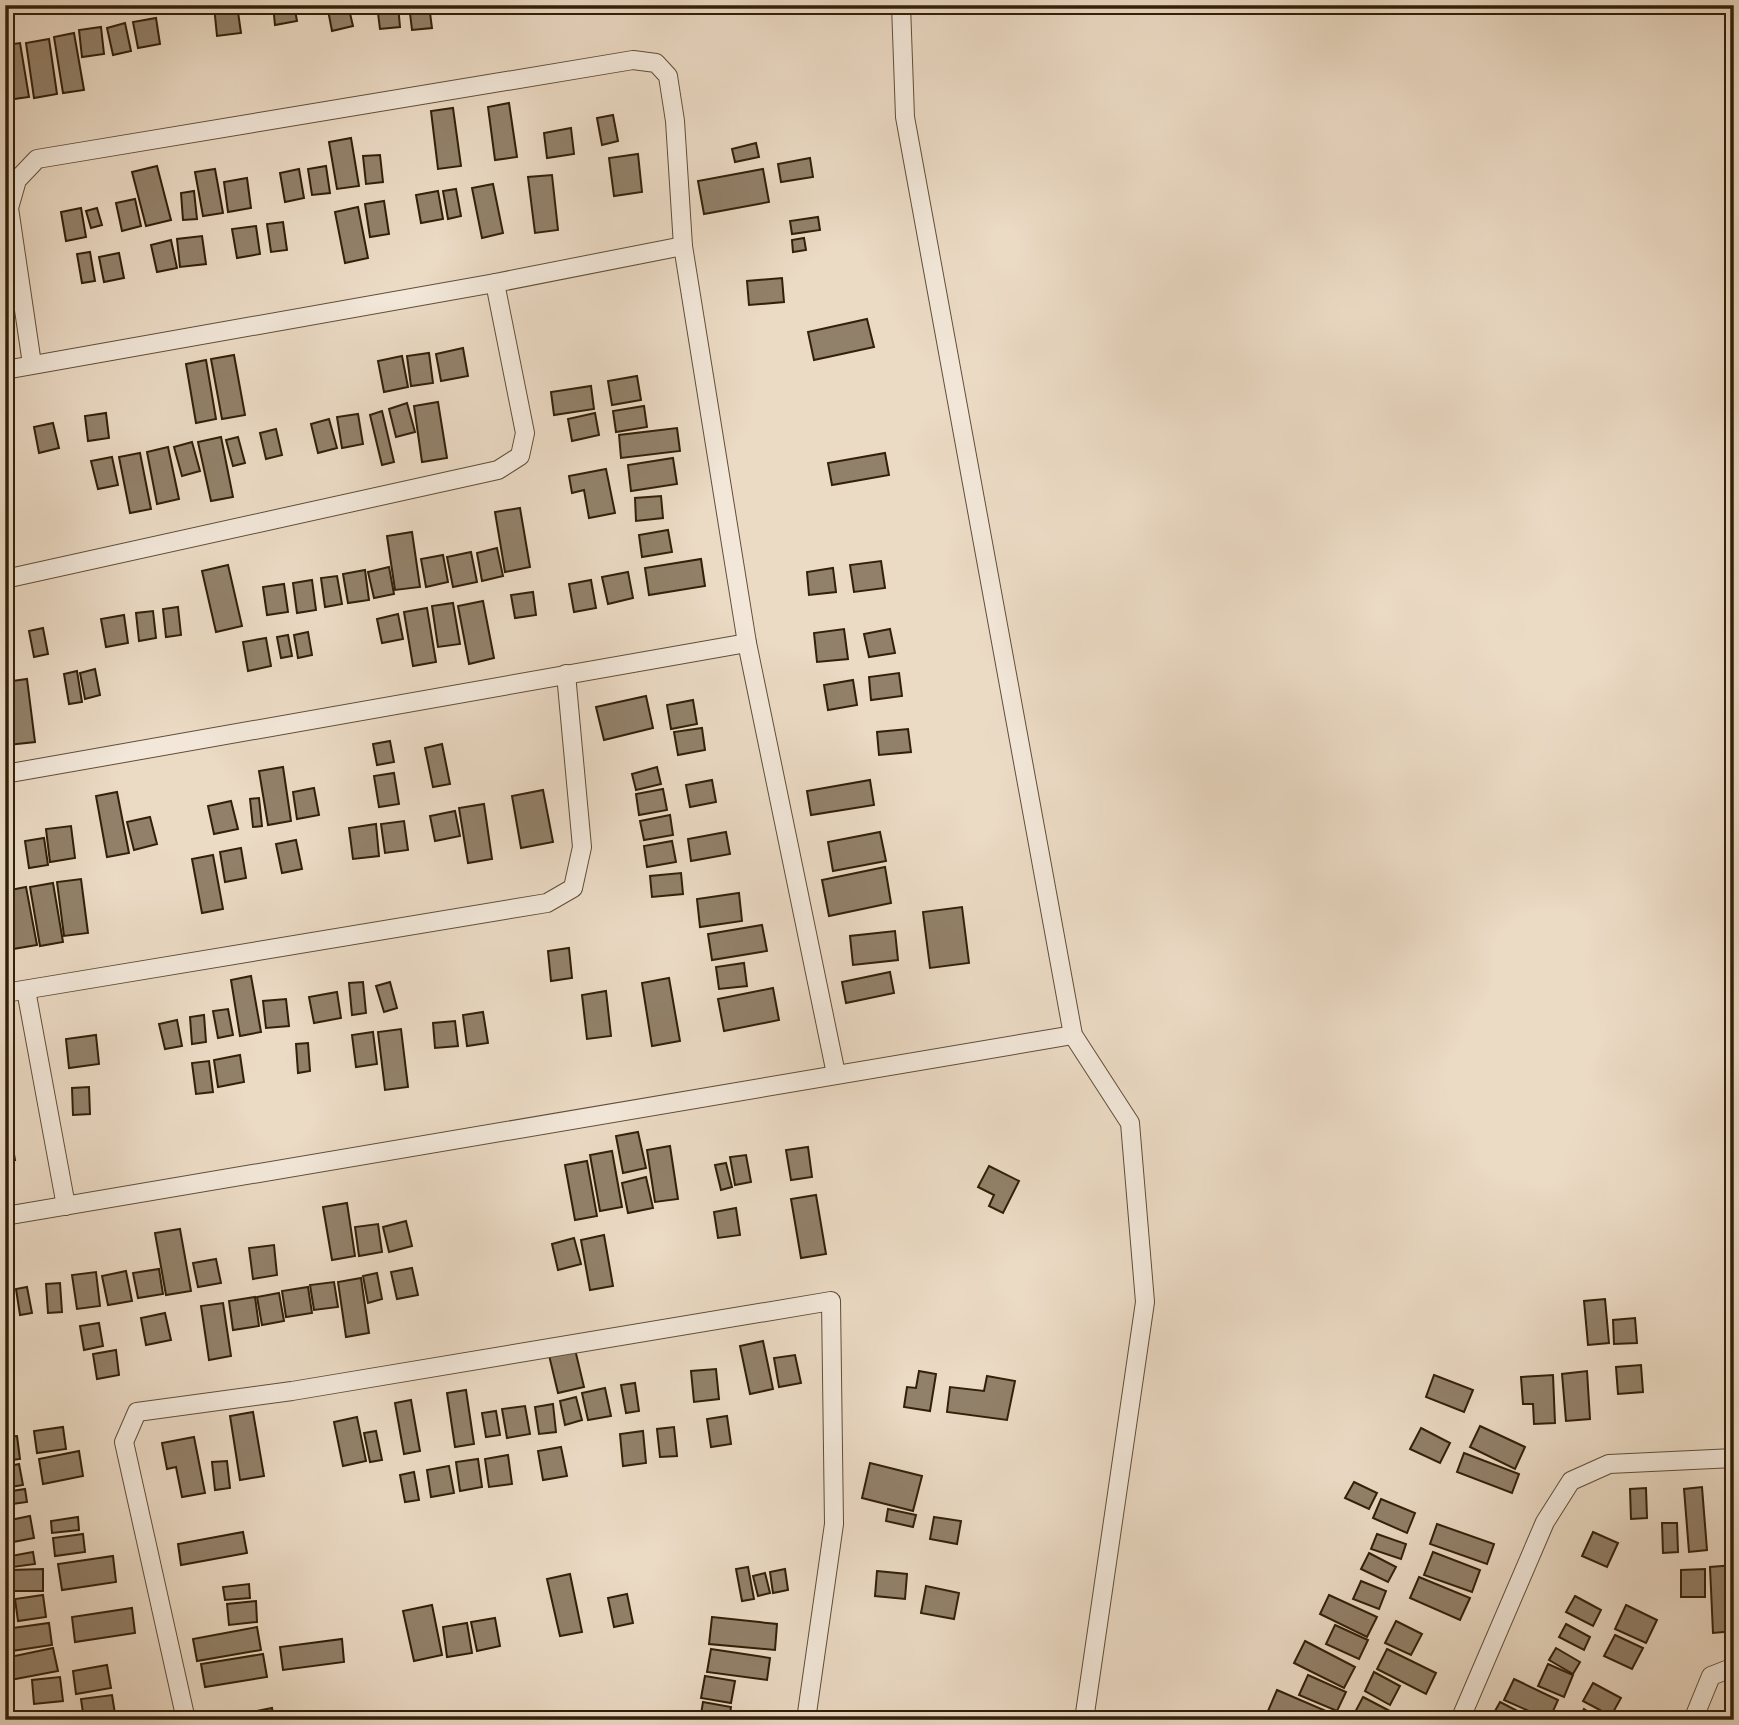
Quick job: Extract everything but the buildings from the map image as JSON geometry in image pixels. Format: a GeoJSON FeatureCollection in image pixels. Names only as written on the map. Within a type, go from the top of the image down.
{"type":"FeatureCollection","features":[{"type":"Feature","properties":{"kind":"street"},"geometry":{"type":"LineString","coordinates":[[901,5],[905,117],[1073,1035],[1130,1123],[1145,1302],[1084,1720]]}},
{"type":"Feature","properties":{"kind":"street"},"geometry":{"type":"LineString","coordinates":[[32,364],[9,208],[17,180],[37,159],[633,60],[656,63],[668,76],[676,121],[683,246],[747,643],[836,1074]]}},
{"type":"Feature","properties":{"kind":"street"},"geometry":{"type":"LineString","coordinates":[[5,370],[495,283],[683,246]]}},
{"type":"Feature","properties":{"kind":"street"},"geometry":{"type":"LineString","coordinates":[[5,579],[498,470],[520,456],[526,433],[495,283]]}},
{"type":"Feature","properties":{"kind":"street"},"geometry":{"type":"LineString","coordinates":[[5,774],[747,643]]}},
{"type":"Feature","properties":{"kind":"street"},"geometry":{"type":"LineString","coordinates":[[5,993],[547,904],[573,888],[582,847],[566,674]]}},
{"type":"Feature","properties":{"kind":"street"},"geometry":{"type":"LineString","coordinates":[[26,990],[66,1206]]}},
{"type":"Feature","properties":{"kind":"street"},"geometry":{"type":"LineString","coordinates":[[5,1216],[1073,1035]]}},
{"type":"Feature","properties":{"kind":"street"},"geometry":{"type":"LineString","coordinates":[[186,1720],[124,1442],[137,1412],[292,1391],[831,1301],[834,1524],[806,1720]]}},
{"type":"Feature","properties":{"kind":"street"},"geometry":{"type":"LineString","coordinates":[[1460,1720],[1545,1522],[1571,1481],[1609,1464],[1734,1458]]}},
{"type":"Feature","properties":{"kind":"street"},"geometry":{"type":"LineString","coordinates":[[1693,1720],[1711,1676],[1734,1667]]}}]}
